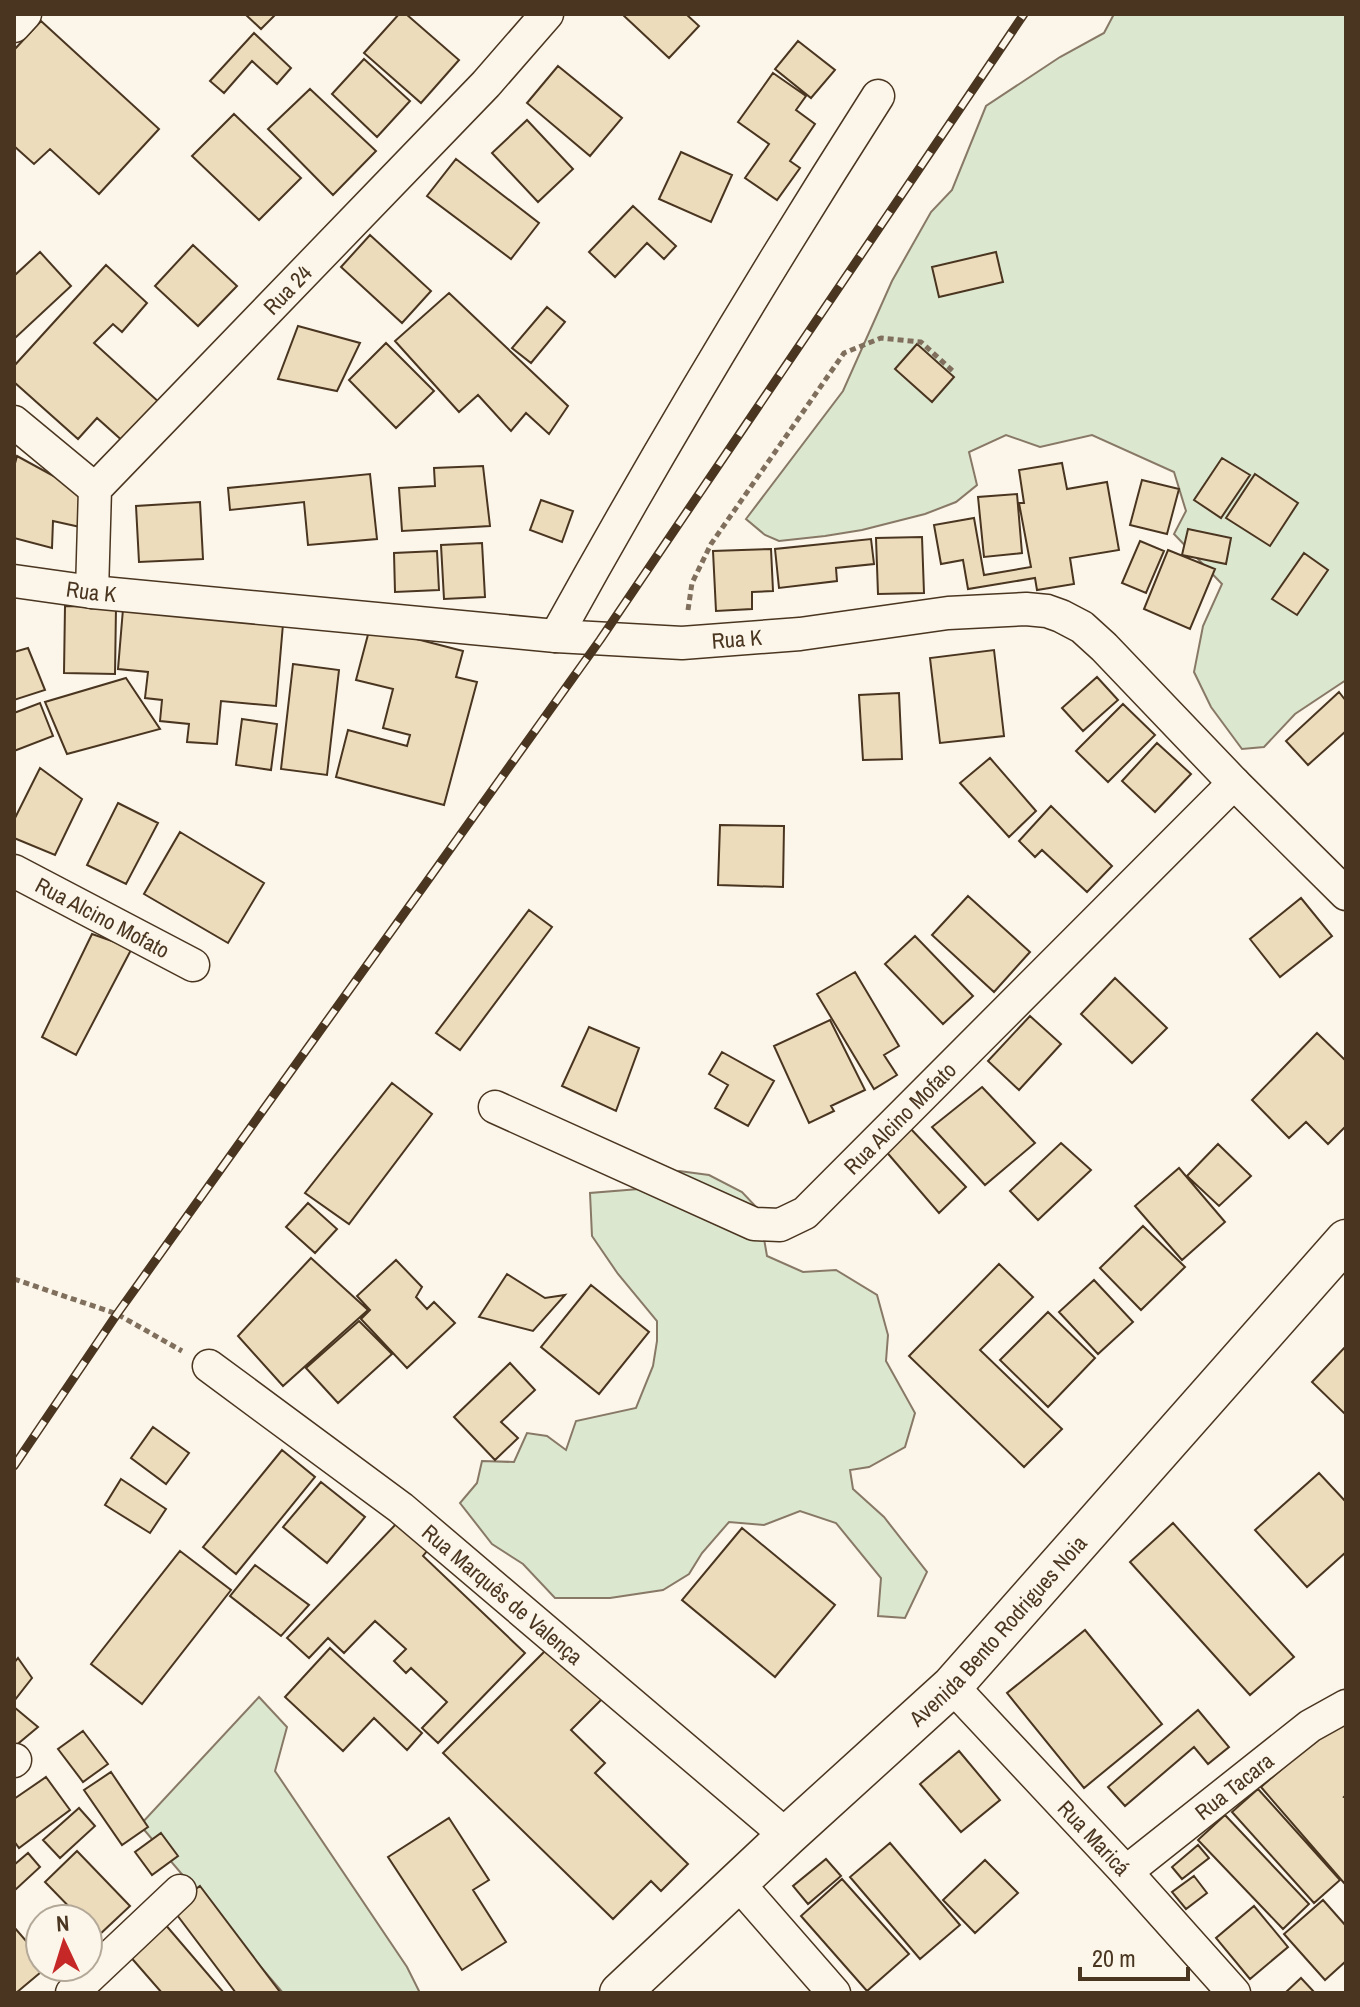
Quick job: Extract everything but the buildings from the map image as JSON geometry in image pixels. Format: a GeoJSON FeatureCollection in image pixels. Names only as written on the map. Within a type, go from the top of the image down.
{"type":"FeatureCollection","features":[{"type":"Feature","properties":{"kind":"street"},"geometry":{"type":"LineString","coordinates":[[14,26],[25,14]]}},
{"type":"Feature","properties":{"kind":"street","name":"Rua 24"},"geometry":{"type":"LineString","coordinates":[[95,489],[486,84],[547,14]]}},
{"type":"Feature","properties":{"kind":"street"},"geometry":{"type":"LineString","coordinates":[[556,636],[714,361],[794,227],[878,96]]}},
{"type":"Feature","properties":{"kind":"street"},"geometry":{"type":"LineString","coordinates":[[14,422],[95,489],[92,592]]}},
{"type":"Feature","properties":{"kind":"street","name":"Rua K"},"geometry":{"type":"LineString","coordinates":[[14,581],[92,592],[556,636],[682,643],[800,634],[948,613],[1000,609],[1047,611],[1082,627],[1104,647],[1346,894]]}},
{"type":"Feature","properties":{"kind":"street","name":"Rua Alcino Mofato"},"geometry":{"type":"LineString","coordinates":[[495,1107],[754,1224],[780,1225],[805,1213],[1234,783]]}},
{"type":"Feature","properties":{"kind":"street","name":"Rua Alcino Mofato"},"geometry":{"type":"LineString","coordinates":[[14,871],[193,965]]}},
{"type":"Feature","properties":{"kind":"street","name":"Avenida Bento Rodrigues Noia"},"geometry":{"type":"LineString","coordinates":[[620,1993],[952,1686],[1346,1240]]}},
{"type":"Feature","properties":{"kind":"street","name":"Rua Marquês de Valença"},"geometry":{"type":"LineString","coordinates":[[209,1366],[401,1508],[787,1836]]}},
{"type":"Feature","properties":{"kind":"street","name":"Rua Maricá"},"geometry":{"type":"LineString","coordinates":[[952,1686],[1234,1993]]}},
{"type":"Feature","properties":{"kind":"street","name":"Rua Tacara"},"geometry":{"type":"LineString","coordinates":[[1126,1872],[1310,1726],[1346,1706]]}},
{"type":"Feature","properties":{"kind":"street"},"geometry":{"type":"LineString","coordinates":[[737,1882],[834,1993]]}},
{"type":"Feature","properties":{"kind":"street"},"geometry":{"type":"LineString","coordinates":[[72,1993],[180,1891]]}},
{"type":"Feature","properties":{"kind":"path"},"geometry":{"type":"LineString","coordinates":[[682,643],[692,583],[711,544],[844,353],[881,338],[921,342],[955,373]]}},
{"type":"Feature","properties":{"kind":"path"},"geometry":{"type":"LineString","coordinates":[[14,1279],[117,1314],[209,1366]]}},
{"type":"Feature","properties":{"kind":"green space"},"geometry":{"type":"Polygon","coordinates":[[[1114,14],[1346,14],[1346,680],[1295,714],[1264,747],[1242,749],[1211,707],[1194,672],[1203,626],[1222,584],[1174,534],[1186,511],[1174,472],[1092,435],[1040,447],[1006,435],[969,452],[977,485],[956,502],[925,514],[862,530],[779,541],[765,535],[746,519],[843,391],[892,281],[931,212],[952,190],[986,106],[1060,57],[1104,33],[1114,14]]]}},
{"type":"Feature","properties":{"kind":"green space"},"geometry":{"type":"Polygon","coordinates":[[[679,1171],[709,1175],[742,1192],[759,1210],[767,1256],[803,1272],[836,1270],[877,1295],[888,1335],[886,1361],[915,1413],[905,1447],[869,1467],[850,1470],[853,1489],[884,1517],[927,1572],[905,1618],[878,1616],[881,1578],[836,1523],[800,1511],[764,1525],[729,1522],[702,1553],[689,1574],[663,1590],[610,1598],[555,1598],[523,1564],[492,1544],[460,1503],[477,1483],[482,1461],[514,1462],[527,1433],[547,1436],[566,1450],[576,1421],[636,1408],[653,1366],[657,1321],[618,1274],[592,1236],[590,1193],[639,1189],[679,1171]]]}},
{"type":"Feature","properties":{"kind":"green space"},"geometry":{"type":"Polygon","coordinates":[[[259,1697],[287,1727],[275,1771],[407,1967],[420,1993],[283,1993],[140,1825],[259,1697]]]}},
{"type":"Feature","properties":{"kind":"railway"},"geometry":{"type":"LineString","coordinates":[[14,1466],[117,1314],[600,640],[1024,14]]}}]}
